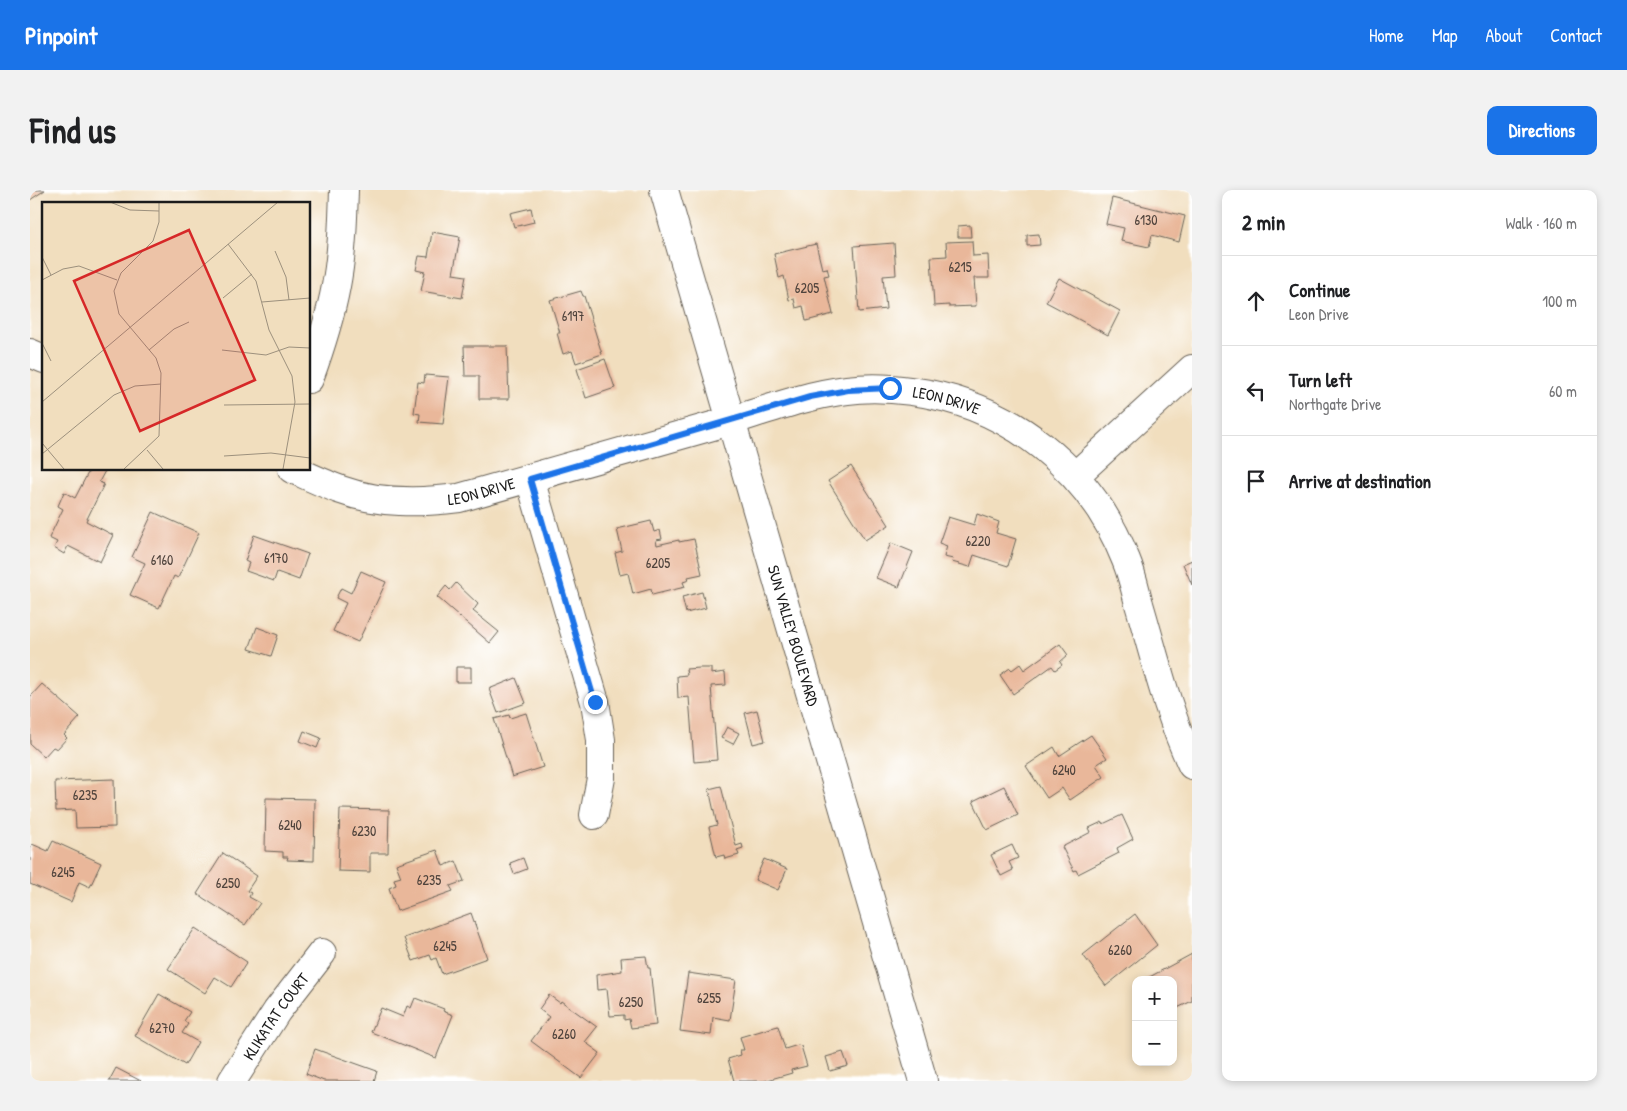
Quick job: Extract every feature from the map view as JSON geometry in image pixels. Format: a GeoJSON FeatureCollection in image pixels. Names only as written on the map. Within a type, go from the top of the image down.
{"type":"FeatureCollection","features":[{"type":"Feature","properties":{"kind":"street"},"geometry":{"type":"LineString","coordinates":[[310,377],[322,344],[336,286],[342,234],[344,190]]}},
{"type":"Feature","properties":{"kind":"street","name":"SUN VALLEY BOULEVARD"},"geometry":{"type":"LineString","coordinates":[[664,190],[922,1081]]}},
{"type":"Feature","properties":{"kind":"street"},"geometry":{"type":"LineString","coordinates":[[30,353],[42,358]]}},
{"type":"Feature","properties":{"kind":"street"},"geometry":{"type":"LineString","coordinates":[[1075,476],[1192,370]]}},
{"type":"Feature","properties":{"kind":"street","name":"LEON DRIVE"},"geometry":{"type":"LineString","coordinates":[[294,470],[343,491],[383,500],[422,502],[459,498],[810,397],[848,390],[890,388],[934,394],[973,406],[1012,425],[1048,450],[1086,488],[1109,523],[1126,561],[1173,717],[1183,747],[1192,765]]}},
{"type":"Feature","properties":{"kind":"street"},"geometry":{"type":"LineString","coordinates":[[530,479],[595,702],[601,740],[601,778],[594,815]]}},
{"type":"Feature","properties":{"kind":"street","name":"KLIKATAT COURT"},"geometry":{"type":"LineString","coordinates":[[232,1081],[277,1011],[322,953]]}},
{"type":"Feature","properties":{"kind":"building"},"geometry":{"type":"Polygon","coordinates":[[[30,190],[45,190],[30,200],[30,190]]]}},
{"type":"Feature","properties":{"kind":"building"},"geometry":{"type":"Polygon","coordinates":[[[1112,198],[1185,216],[1179,242],[1152,235],[1149,247],[1121,241],[1124,228],[1106,224],[1112,198]]]}},
{"type":"Feature","properties":{"kind":"building"},"geometry":{"type":"Polygon","coordinates":[[[531,208],[534,222],[514,227],[510,213],[531,208]]]}},
{"type":"Feature","properties":{"kind":"building"},"geometry":{"type":"Polygon","coordinates":[[[970,225],[971,237],[958,237],[958,226],[970,225]]]}},
{"type":"Feature","properties":{"kind":"building"},"geometry":{"type":"Polygon","coordinates":[[[432,232],[460,237],[453,274],[466,276],[462,298],[421,291],[425,272],[416,270],[419,256],[428,257],[432,232]]]}},
{"type":"Feature","properties":{"kind":"building"},"geometry":{"type":"Polygon","coordinates":[[[1039,234],[1040,245],[1027,246],[1027,235],[1039,234]]]}},
{"type":"Feature","properties":{"kind":"building"},"geometry":{"type":"Polygon","coordinates":[[[972,241],[973,256],[988,255],[989,278],[974,278],[976,306],[934,306],[931,257],[947,256],[946,242],[972,241]]]}},
{"type":"Feature","properties":{"kind":"building"},"geometry":{"type":"Polygon","coordinates":[[[894,243],[896,275],[883,276],[886,309],[859,312],[854,246],[894,243]]]}},
{"type":"Feature","properties":{"kind":"building"},"geometry":{"type":"Polygon","coordinates":[[[816,244],[822,269],[827,268],[829,275],[824,276],[833,314],[806,321],[803,306],[796,308],[794,299],[789,300],[784,276],[779,278],[774,254],[816,244]]]}},
{"type":"Feature","properties":{"kind":"building"},"geometry":{"type":"Polygon","coordinates":[[[1059,278],[1120,311],[1108,335],[1046,302],[1059,278]]]}},
{"type":"Feature","properties":{"kind":"building"},"geometry":{"type":"Polygon","coordinates":[[[581,291],[602,354],[576,363],[572,351],[563,354],[557,333],[560,333],[550,300],[581,291]]]}},
{"type":"Feature","properties":{"kind":"building"},"geometry":{"type":"Polygon","coordinates":[[[464,346],[507,346],[509,399],[479,399],[479,376],[465,376],[464,346]]]}},
{"type":"Feature","properties":{"kind":"building"},"geometry":{"type":"Polygon","coordinates":[[[605,359],[615,388],[586,398],[577,369],[605,359]]]}},
{"type":"Feature","properties":{"kind":"building"},"geometry":{"type":"Polygon","coordinates":[[[425,375],[449,377],[443,424],[419,422],[420,414],[414,413],[418,382],[424,383],[425,375]]]}},
{"type":"Feature","properties":{"kind":"building"},"geometry":{"type":"Polygon","coordinates":[[[851,466],[889,525],[865,540],[828,481],[851,466]]]}},
{"type":"Feature","properties":{"kind":"building"},"geometry":{"type":"Polygon","coordinates":[[[89,470],[105,470],[99,482],[104,484],[86,521],[113,535],[100,562],[68,546],[64,554],[54,548],[57,542],[49,538],[63,509],[58,506],[64,492],[75,498],[89,470]]]}},
{"type":"Feature","properties":{"kind":"building"},"geometry":{"type":"Polygon","coordinates":[[[153,512],[199,533],[178,578],[174,576],[159,608],[130,595],[145,563],[132,557],[153,512]]]}},
{"type":"Feature","properties":{"kind":"building"},"geometry":{"type":"Polygon","coordinates":[[[977,514],[999,522],[996,533],[1016,539],[1008,566],[974,555],[970,567],[952,562],[953,559],[944,557],[947,546],[939,543],[948,517],[974,525],[977,514]]]}},
{"type":"Feature","properties":{"kind":"building"},"geometry":{"type":"Polygon","coordinates":[[[651,521],[654,532],[660,530],[662,539],[656,540],[657,545],[694,539],[702,574],[688,577],[689,580],[683,582],[685,587],[652,595],[651,589],[633,594],[628,573],[620,575],[615,553],[622,551],[617,529],[651,521]]]}},
{"type":"Feature","properties":{"kind":"building"},"geometry":{"type":"Polygon","coordinates":[[[254,535],[308,554],[299,580],[277,572],[274,581],[246,571],[249,563],[245,561],[254,535]]]}},
{"type":"Feature","properties":{"kind":"building"},"geometry":{"type":"Polygon","coordinates":[[[891,543],[913,552],[899,587],[876,578],[891,543]]]}},
{"type":"Feature","properties":{"kind":"building"},"geometry":{"type":"Polygon","coordinates":[[[1192,560],[1192,585],[1183,564],[1192,560]]]}},
{"type":"Feature","properties":{"kind":"building"},"geometry":{"type":"Polygon","coordinates":[[[361,571],[386,582],[358,642],[333,631],[346,603],[336,598],[341,588],[351,593],[361,571]]]}},
{"type":"Feature","properties":{"kind":"building"},"geometry":{"type":"Polygon","coordinates":[[[456,583],[478,604],[473,611],[499,632],[490,643],[437,597],[446,586],[450,590],[456,583]]]}},
{"type":"Feature","properties":{"kind":"building"},"geometry":{"type":"Polygon","coordinates":[[[702,592],[706,608],[686,613],[682,597],[702,592]]]}},
{"type":"Feature","properties":{"kind":"building"},"geometry":{"type":"Polygon","coordinates":[[[257,627],[278,635],[271,656],[249,649],[257,627]]]}},
{"type":"Feature","properties":{"kind":"building"},"geometry":{"type":"Polygon","coordinates":[[[1060,644],[1068,655],[1060,662],[1062,665],[1055,670],[1052,666],[1013,694],[1000,675],[1020,664],[1024,670],[1060,644]]]}},
{"type":"Feature","properties":{"kind":"building"},"geometry":{"type":"Polygon","coordinates":[[[456,667],[471,667],[471,682],[456,682],[456,667]]]}},
{"type":"Feature","properties":{"kind":"building"},"geometry":{"type":"Polygon","coordinates":[[[711,668],[711,674],[725,672],[726,685],[711,686],[717,760],[694,762],[689,697],[678,698],[677,676],[687,675],[686,669],[711,668]]]}},
{"type":"Feature","properties":{"kind":"building"},"geometry":{"type":"Polygon","coordinates":[[[516,678],[526,703],[498,713],[489,689],[516,678]]]}},
{"type":"Feature","properties":{"kind":"building"},"geometry":{"type":"Polygon","coordinates":[[[42,684],[80,717],[64,735],[67,738],[57,749],[53,747],[44,757],[30,744],[30,697],[42,684]]]}},
{"type":"Feature","properties":{"kind":"building"},"geometry":{"type":"Polygon","coordinates":[[[757,710],[765,741],[753,744],[745,713],[757,710]]]}},
{"type":"Feature","properties":{"kind":"building"},"geometry":{"type":"Polygon","coordinates":[[[526,713],[543,767],[512,777],[494,719],[509,715],[510,718],[526,713]]]}},
{"type":"Feature","properties":{"kind":"building"},"geometry":{"type":"Polygon","coordinates":[[[727,727],[739,733],[733,744],[721,738],[727,727]]]}},
{"type":"Feature","properties":{"kind":"building"},"geometry":{"type":"Polygon","coordinates":[[[304,731],[321,738],[317,748],[300,741],[304,731]]]}},
{"type":"Feature","properties":{"kind":"building"},"geometry":{"type":"Polygon","coordinates":[[[1091,735],[1107,758],[1096,765],[1104,777],[1070,800],[1062,788],[1047,798],[1026,766],[1054,747],[1059,756],[1091,735]]]}},
{"type":"Feature","properties":{"kind":"building"},"geometry":{"type":"Polygon","coordinates":[[[114,779],[115,827],[76,828],[75,810],[56,811],[55,781],[114,779]]]}},
{"type":"Feature","properties":{"kind":"building"},"geometry":{"type":"Polygon","coordinates":[[[721,786],[736,846],[742,844],[743,848],[737,850],[739,855],[725,859],[724,855],[716,857],[709,827],[717,825],[709,789],[721,786]]]}},
{"type":"Feature","properties":{"kind":"building"},"geometry":{"type":"Polygon","coordinates":[[[1004,786],[1018,815],[987,830],[973,801],[1004,786]]]}},
{"type":"Feature","properties":{"kind":"building"},"geometry":{"type":"Polygon","coordinates":[[[266,798],[315,799],[314,861],[287,860],[288,857],[283,857],[283,852],[265,851],[266,798]]]}},
{"type":"Feature","properties":{"kind":"building"},"geometry":{"type":"Polygon","coordinates":[[[340,809],[389,810],[388,853],[370,853],[370,872],[338,871],[340,809]]]}},
{"type":"Feature","properties":{"kind":"building"},"geometry":{"type":"Polygon","coordinates":[[[1122,815],[1133,839],[1117,848],[1119,853],[1078,874],[1076,870],[1074,871],[1062,847],[1091,832],[1089,828],[1122,815]]]}},
{"type":"Feature","properties":{"kind":"building"},"geometry":{"type":"Polygon","coordinates":[[[53,841],[101,863],[90,887],[79,882],[71,902],[30,884],[30,849],[32,844],[48,851],[53,841]]]}},
{"type":"Feature","properties":{"kind":"building"},"geometry":{"type":"Polygon","coordinates":[[[1012,845],[1018,858],[1009,862],[1013,870],[1001,876],[991,855],[1012,845]]]}},
{"type":"Feature","properties":{"kind":"building"},"geometry":{"type":"Polygon","coordinates":[[[437,850],[443,866],[456,861],[464,881],[450,886],[453,891],[397,911],[389,888],[396,885],[394,879],[401,877],[396,864],[437,850]]]}},
{"type":"Feature","properties":{"kind":"building"},"geometry":{"type":"Polygon","coordinates":[[[223,853],[257,876],[247,891],[251,893],[249,897],[260,903],[245,925],[197,894],[223,853]]]}},
{"type":"Feature","properties":{"kind":"building"},"geometry":{"type":"Polygon","coordinates":[[[523,858],[527,869],[514,874],[510,863],[523,858]]]}},
{"type":"Feature","properties":{"kind":"building"},"geometry":{"type":"Polygon","coordinates":[[[764,859],[787,869],[778,890],[755,880],[764,859]]]}},
{"type":"Feature","properties":{"kind":"building"},"geometry":{"type":"Polygon","coordinates":[[[471,913],[487,958],[442,974],[436,958],[432,960],[430,955],[413,961],[404,938],[471,913]]]}},
{"type":"Feature","properties":{"kind":"building"},"geometry":{"type":"Polygon","coordinates":[[[1135,914],[1157,945],[1106,986],[1083,955],[1135,914]]]}},
{"type":"Feature","properties":{"kind":"building"},"geometry":{"type":"Polygon","coordinates":[[[195,928],[247,962],[231,987],[215,977],[205,993],[168,969],[195,928]]]}},
{"type":"Feature","properties":{"kind":"building"},"geometry":{"type":"Polygon","coordinates":[[[1192,954],[1192,1001],[1177,1008],[1177,976],[1151,976],[1192,954]]]}},
{"type":"Feature","properties":{"kind":"building"},"geometry":{"type":"Polygon","coordinates":[[[646,956],[648,968],[650,968],[656,1025],[631,1028],[629,1019],[624,1020],[624,1015],[610,1016],[607,989],[597,990],[596,975],[622,971],[621,958],[646,956]]]}},
{"type":"Feature","properties":{"kind":"building"},"geometry":{"type":"Polygon","coordinates":[[[688,973],[736,980],[730,1020],[713,1017],[711,1035],[680,1031],[688,973]]]}},
{"type":"Feature","properties":{"kind":"building"},"geometry":{"type":"Polygon","coordinates":[[[159,994],[190,1012],[184,1021],[188,1024],[182,1033],[198,1042],[185,1065],[135,1036],[159,994]]]}},
{"type":"Feature","properties":{"kind":"building"},"geometry":{"type":"Polygon","coordinates":[[[549,995],[560,1003],[561,1001],[597,1027],[585,1042],[600,1053],[581,1078],[531,1041],[549,1017],[539,1009],[549,995]]]}},
{"type":"Feature","properties":{"kind":"building"},"geometry":{"type":"Polygon","coordinates":[[[415,998],[444,1009],[443,1011],[453,1015],[436,1058],[371,1032],[381,1008],[403,1017],[407,1006],[411,1008],[415,998]]]}},
{"type":"Feature","properties":{"kind":"building"},"geometry":{"type":"Polygon","coordinates":[[[778,1026],[785,1049],[798,1045],[801,1046],[807,1066],[791,1070],[792,1073],[764,1081],[734,1081],[728,1059],[741,1055],[740,1050],[744,1050],[740,1037],[778,1026]]]}},
{"type":"Feature","properties":{"kind":"building"},"geometry":{"type":"Polygon","coordinates":[[[315,1049],[377,1071],[374,1081],[324,1081],[306,1074],[315,1049]]]}},
{"type":"Feature","properties":{"kind":"building"},"geometry":{"type":"Polygon","coordinates":[[[843,1052],[848,1066],[830,1071],[826,1057],[843,1052]]]}},
{"type":"Feature","properties":{"kind":"building"},"geometry":{"type":"Polygon","coordinates":[[[116,1068],[141,1081],[109,1081],[116,1068]]]}},
{"type":"Feature","properties":{"kind":"route"},"geometry":{"type":"LineString","coordinates":[[595,702],[530,479],[810,397],[848,390],[890,388]]}}]}
